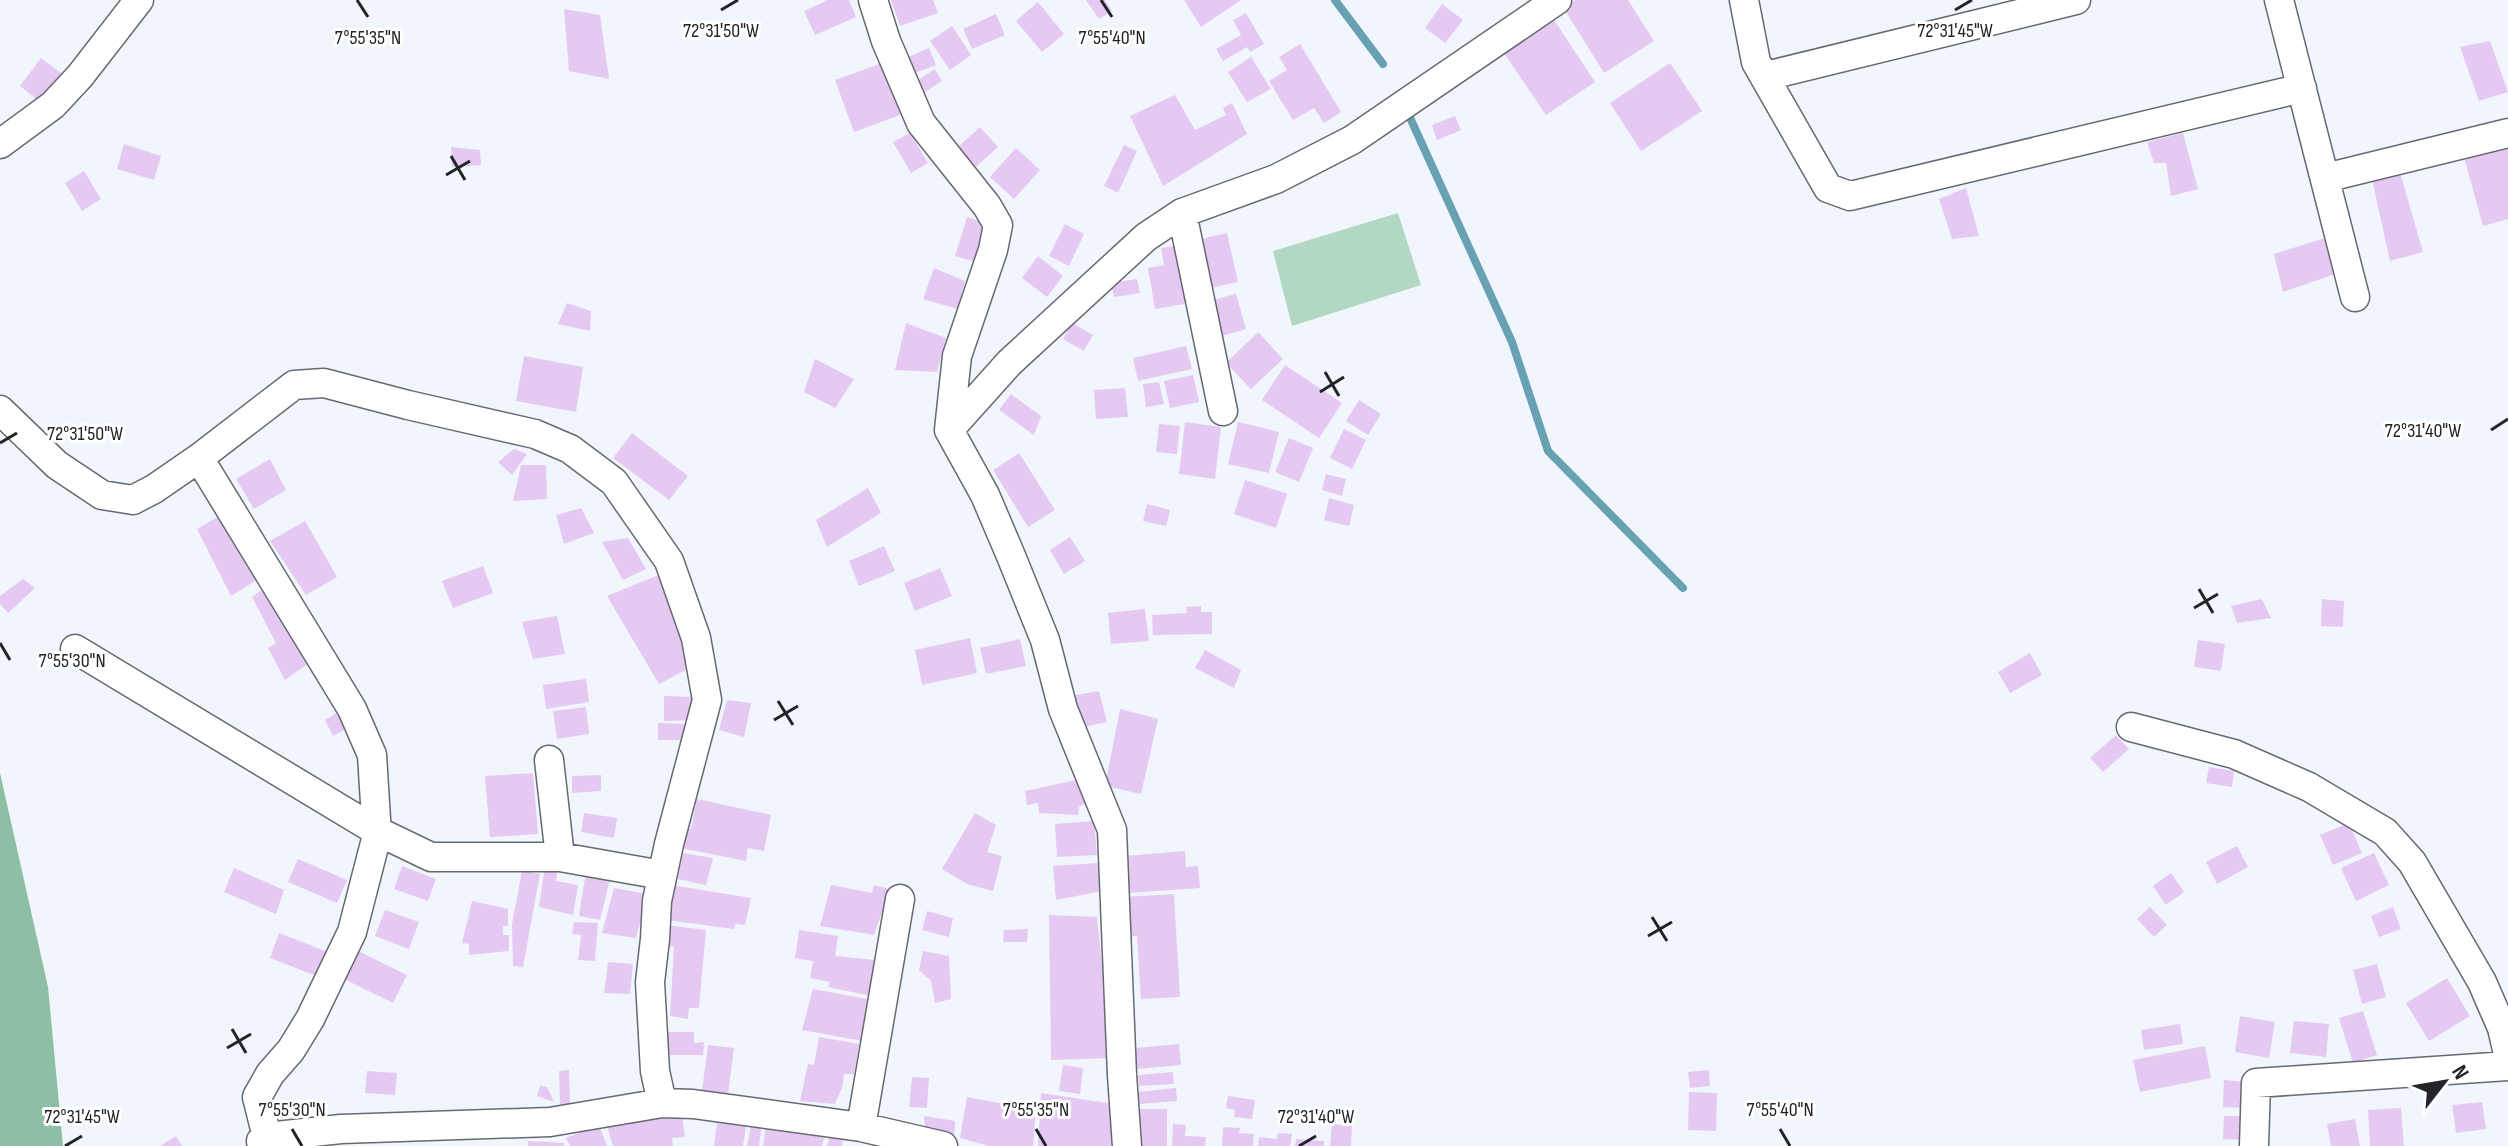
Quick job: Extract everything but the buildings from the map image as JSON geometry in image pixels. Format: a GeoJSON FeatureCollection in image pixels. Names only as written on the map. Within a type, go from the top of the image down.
{"type":"FeatureCollection","features":[{"type":"Feature","properties":{"kind":"street"},"geometry":{"type":"LineString","coordinates":[[0,144],[53,105],[80,76],[139,0]]}},
{"type":"Feature","properties":{"kind":"street"},"geometry":{"type":"LineString","coordinates":[[873,0],[886,41],[921,123],[987,206],[998,225],[993,250],[957,356],[949,430],[985,495],[1011,556],[1045,640],[1063,709],[1112,830],[1127,1146]]}},
{"type":"Feature","properties":{"kind":"street"},"geometry":{"type":"LineString","coordinates":[[1744,0],[1756,62],[1828,188],[1850,196],[2302,88]]}},
{"type":"Feature","properties":{"kind":"street"},"geometry":{"type":"LineString","coordinates":[[1766,76],[2076,0]]}},
{"type":"Feature","properties":{"kind":"street"},"geometry":{"type":"LineString","coordinates":[[2286,2],[2302,88],[2355,297]]}},
{"type":"Feature","properties":{"kind":"street"},"geometry":{"type":"LineString","coordinates":[[949,430],[1009,363],[1146,237],[1182,213],[1276,179],[1352,140],[1548,3]]}},
{"type":"Feature","properties":{"kind":"street"},"geometry":{"type":"LineString","coordinates":[[2325,178],[2508,133]]}},
{"type":"Feature","properties":{"kind":"street"},"geometry":{"type":"LineString","coordinates":[[1182,213],[1223,411]]}},
{"type":"Feature","properties":{"kind":"street"},"geometry":{"type":"LineString","coordinates":[[0,410],[57,465],[102,495],[133,500],[199,458],[294,385],[324,383],[535,434],[570,449],[614,482],[669,561],[696,638],[707,700],[657,901],[650,982],[655,1071],[662,1103]]}},
{"type":"Feature","properties":{"kind":"street"},"geometry":{"type":"LineString","coordinates":[[199,458],[352,709],[372,755],[377,831],[352,932],[310,1019],[257,1097],[268,1143],[341,1129],[550,1122],[662,1103],[693,1104],[861,1127],[943,1146]]}},
{"type":"Feature","properties":{"kind":"street"},"geometry":{"type":"LineString","coordinates":[[75,649],[377,831],[431,857],[560,857],[662,875]]}},
{"type":"Feature","properties":{"kind":"street"},"geometry":{"type":"LineString","coordinates":[[2131,727],[2234,754],[2309,787],[2385,832],[2412,862],[2482,982],[2502,1028],[2508,1054]]}},
{"type":"Feature","properties":{"kind":"street"},"geometry":{"type":"LineString","coordinates":[[549,760],[560,857]]}},
{"type":"Feature","properties":{"kind":"street"},"geometry":{"type":"LineString","coordinates":[[861,1127],[900,899]]}},
{"type":"Feature","properties":{"kind":"street"},"geometry":{"type":"LineString","coordinates":[[2254,1146],[2256,1083],[2508,1066]]}},
{"type":"Feature","properties":{"kind":"green space"},"geometry":{"type":"Polygon","coordinates":[[[1398,213],[1421,285],[1292,326],[1273,251],[1398,213]]]}},
{"type":"Feature","properties":{"kind":"green space"},"geometry":{"type":"Polygon","coordinates":[[[0,773],[48,987],[63,1146],[0,1146],[0,773]]]}},
{"type":"Feature","properties":{"kind":"waterway"},"geometry":{"type":"LineString","coordinates":[[1335,0],[1383,64]]}},
{"type":"Feature","properties":{"kind":"waterway"},"geometry":{"type":"LineString","coordinates":[[1407,111],[1512,342],[1548,451],[1683,588]]}}]}
